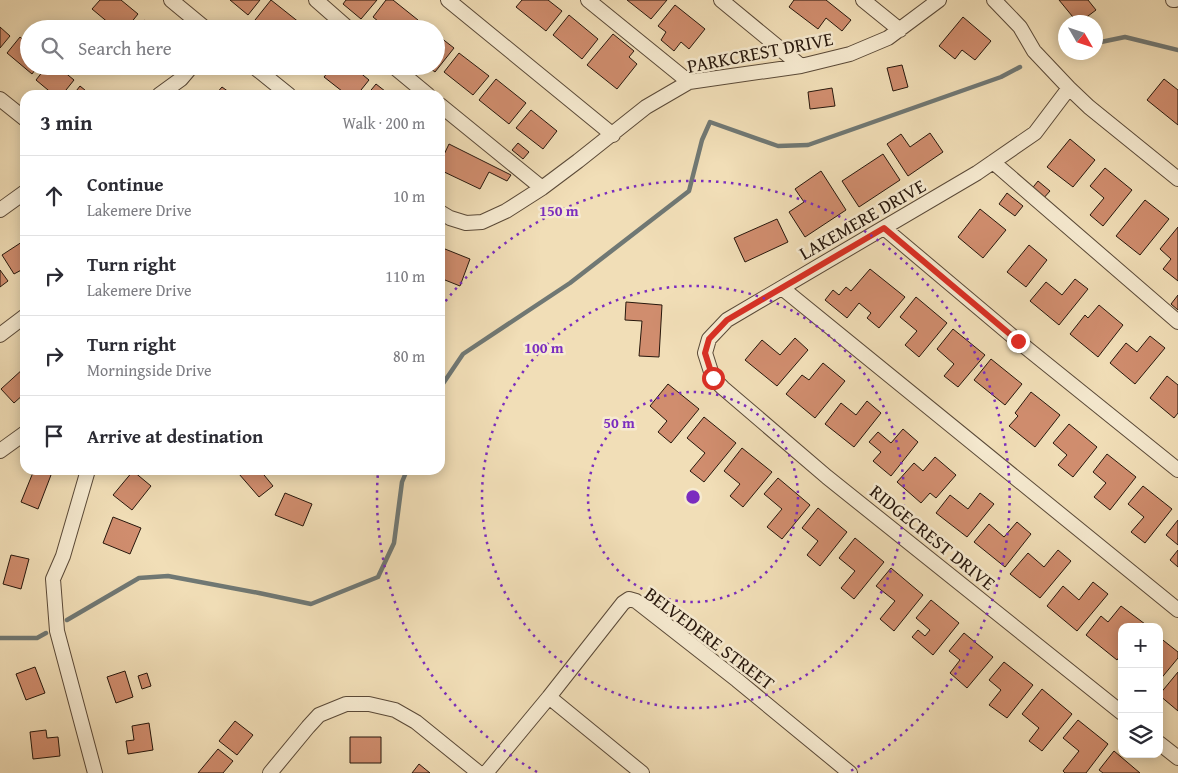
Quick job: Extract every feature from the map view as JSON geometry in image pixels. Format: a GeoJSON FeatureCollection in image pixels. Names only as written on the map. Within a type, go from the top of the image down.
{"type":"FeatureCollection","features":[{"type":"Feature","properties":{"kind":"street"},"geometry":{"type":"LineString","coordinates":[[171,0],[195,20]]}},
{"type":"Feature","properties":{"kind":"street"},"geometry":{"type":"LineString","coordinates":[[316,0],[339,20]]}},
{"type":"Feature","properties":{"kind":"street"},"geometry":{"type":"LineString","coordinates":[[448,0],[613,134]]}},
{"type":"Feature","properties":{"kind":"street"},"geometry":{"type":"LineString","coordinates":[[588,0],[689,82]]}},
{"type":"Feature","properties":{"kind":"street"},"geometry":{"type":"LineString","coordinates":[[721,0],[802,66]]}},
{"type":"Feature","properties":{"kind":"street"},"geometry":{"type":"LineString","coordinates":[[864,0],[900,30]]}},
{"type":"Feature","properties":{"kind":"street","name":"PARKCREST DRIVE"},"geometry":{"type":"LineString","coordinates":[[445,215],[466,223],[482,222],[506,211],[542,188],[646,107],[689,82],[802,66],[850,54],[888,38],[939,0]]}},
{"type":"Feature","properties":{"kind":"street"},"geometry":{"type":"LineString","coordinates":[[994,0],[1020,27],[1034,52],[1069,88],[1089,107],[1178,179]]}},
{"type":"Feature","properties":{"kind":"street"},"geometry":{"type":"LineString","coordinates":[[166,90],[184,75]]}},
{"type":"Feature","properties":{"kind":"street"},"geometry":{"type":"LineString","coordinates":[[264,75],[283,90]]}},
{"type":"Feature","properties":{"kind":"street"},"geometry":{"type":"LineString","coordinates":[[405,75],[422,90]]}},
{"type":"Feature","properties":{"kind":"street","name":"LAKEMERE DRIVE"},"geometry":{"type":"LineString","coordinates":[[723,388],[713,378],[705,353],[709,339],[727,320],[978,173],[1035,133],[1069,88]]}},
{"type":"Feature","properties":{"kind":"street"},"geometry":{"type":"LineString","coordinates":[[0,99],[20,115]]}},
{"type":"Feature","properties":{"kind":"street"},"geometry":{"type":"LineString","coordinates":[[445,109],[542,188]]}},
{"type":"Feature","properties":{"kind":"street"},"geometry":{"type":"LineString","coordinates":[[993,162],[1178,322]]}},
{"type":"Feature","properties":{"kind":"street"},"geometry":{"type":"LineString","coordinates":[[0,210],[20,196]]}},
{"type":"Feature","properties":{"kind":"street"},"geometry":{"type":"LineString","coordinates":[[884,228],[1018,341],[1178,470]]}},
{"type":"Feature","properties":{"kind":"street"},"geometry":{"type":"LineString","coordinates":[[782,288],[1178,610]]}},
{"type":"Feature","properties":{"kind":"street"},"geometry":{"type":"LineString","coordinates":[[0,335],[20,320]]}},
{"type":"Feature","properties":{"kind":"street","name":"RIDGECREST DRIVE"},"geometry":{"type":"LineString","coordinates":[[723,388],[828,477],[1118,710]]}},
{"type":"Feature","properties":{"kind":"street"},"geometry":{"type":"LineString","coordinates":[[0,451],[20,437]]}},
{"type":"Feature","properties":{"kind":"street"},"geometry":{"type":"LineString","coordinates":[[87,475],[63,556],[53,579],[56,631],[95,773]]}},
{"type":"Feature","properties":{"kind":"street","name":"BELVEDERE STREET"},"geometry":{"type":"LineString","coordinates":[[486,773],[623,603],[629,599],[636,601],[737,680],[850,773]]}},
{"type":"Feature","properties":{"kind":"street"},"geometry":{"type":"LineString","coordinates":[[549,697],[642,773]]}},
{"type":"Feature","properties":{"kind":"street"},"geometry":{"type":"LineString","coordinates":[[270,773],[319,715],[346,704],[369,704],[395,710],[416,722],[479,773]]}},
{"type":"Feature","properties":{"kind":"street"},"geometry":{"type":"LineString","coordinates":[[1163,746],[1178,758]]}},
{"type":"Feature","properties":{"kind":"building"},"geometry":{"type":"Polygon","coordinates":[[[100,0],[121,0],[138,14],[133,20],[105,20],[92,9],[100,0]]]}},
{"type":"Feature","properties":{"kind":"building"},"geometry":{"type":"Polygon","coordinates":[[[230,0],[260,0],[248,15],[230,0]]]}},
{"type":"Feature","properties":{"kind":"building"},"geometry":{"type":"Polygon","coordinates":[[[271,0],[296,20],[255,20],[271,0]]]}},
{"type":"Feature","properties":{"kind":"building"},"geometry":{"type":"Polygon","coordinates":[[[346,0],[377,0],[361,19],[343,4],[346,0]]]}},
{"type":"Feature","properties":{"kind":"building"},"geometry":{"type":"Polygon","coordinates":[[[386,0],[393,0],[418,20],[377,20],[373,17],[386,0]]]}},
{"type":"Feature","properties":{"kind":"building"},"geometry":{"type":"Polygon","coordinates":[[[522,0],[548,0],[562,11],[546,31],[516,7],[522,0]]]}},
{"type":"Feature","properties":{"kind":"building"},"geometry":{"type":"Polygon","coordinates":[[[627,0],[667,0],[651,19],[627,0]]]}},
{"type":"Feature","properties":{"kind":"building"},"geometry":{"type":"Polygon","coordinates":[[[794,0],[826,0],[851,20],[842,31],[826,18],[818,29],[789,7],[794,0]]]}},
{"type":"Feature","properties":{"kind":"building"},"geometry":{"type":"Polygon","coordinates":[[[1059,0],[1088,0],[1096,10],[1089,15],[1071,15],[1059,0]]]}},
{"type":"Feature","properties":{"kind":"building"},"geometry":{"type":"Polygon","coordinates":[[[675,5],[705,29],[689,49],[681,42],[674,51],[661,40],[666,32],[658,26],[675,5]]]}},
{"type":"Feature","properties":{"kind":"building"},"geometry":{"type":"Polygon","coordinates":[[[569,15],[598,39],[582,59],[553,35],[569,15]]]}},
{"type":"Feature","properties":{"kind":"building"},"geometry":{"type":"Polygon","coordinates":[[[963,17],[991,41],[975,60],[962,50],[955,59],[939,46],[963,17]]]}},
{"type":"Feature","properties":{"kind":"building"},"geometry":{"type":"Polygon","coordinates":[[[0,27],[10,36],[0,48],[0,27]]]}},
{"type":"Feature","properties":{"kind":"building"},"geometry":{"type":"Polygon","coordinates":[[[613,34],[634,51],[629,57],[637,64],[617,89],[587,65],[613,34]]]}},
{"type":"Feature","properties":{"kind":"building"},"geometry":{"type":"Polygon","coordinates":[[[20,37],[20,64],[7,53],[20,37]]]}},
{"type":"Feature","properties":{"kind":"building"},"geometry":{"type":"Polygon","coordinates":[[[445,41],[454,48],[445,59],[445,41]]]}},
{"type":"Feature","properties":{"kind":"building"},"geometry":{"type":"Polygon","coordinates":[[[459,53],[489,76],[473,95],[445,73],[459,53]]]}},
{"type":"Feature","properties":{"kind":"building"},"geometry":{"type":"Polygon","coordinates":[[[902,65],[908,87],[893,91],[887,68],[902,65]]]}},
{"type":"Feature","properties":{"kind":"building"},"geometry":{"type":"Polygon","coordinates":[[[40,75],[68,75],[74,80],[66,90],[48,90],[36,80],[40,75]]]}},
{"type":"Feature","properties":{"kind":"building"},"geometry":{"type":"Polygon","coordinates":[[[326,75],[363,75],[369,80],[361,90],[341,90],[324,77],[326,75]]]}},
{"type":"Feature","properties":{"kind":"building"},"geometry":{"type":"Polygon","coordinates":[[[496,79],[526,103],[509,124],[479,100],[496,79]]]}},
{"type":"Feature","properties":{"kind":"building"},"geometry":{"type":"Polygon","coordinates":[[[1164,79],[1178,90],[1178,125],[1147,100],[1164,79]]]}},
{"type":"Feature","properties":{"kind":"building"},"geometry":{"type":"Polygon","coordinates":[[[376,84],[384,90],[371,90],[376,84]]]}},
{"type":"Feature","properties":{"kind":"building"},"geometry":{"type":"Polygon","coordinates":[[[80,86],[85,90],[77,90],[80,86]]]}},
{"type":"Feature","properties":{"kind":"building"},"geometry":{"type":"Polygon","coordinates":[[[832,88],[835,106],[810,109],[808,92],[832,88]]]}},
{"type":"Feature","properties":{"kind":"building"},"geometry":{"type":"Polygon","coordinates":[[[531,110],[557,131],[543,149],[516,128],[531,110]]]}},
{"type":"Feature","properties":{"kind":"building"},"geometry":{"type":"Polygon","coordinates":[[[930,133],[943,152],[908,176],[887,144],[901,134],[910,147],[930,133]]]}},
{"type":"Feature","properties":{"kind":"building"},"geometry":{"type":"Polygon","coordinates":[[[1070,139],[1095,160],[1073,187],[1047,167],[1070,139]]]}},
{"type":"Feature","properties":{"kind":"building"},"geometry":{"type":"Polygon","coordinates":[[[518,143],[529,152],[523,159],[512,150],[518,143]]]}},
{"type":"Feature","properties":{"kind":"building"},"geometry":{"type":"Polygon","coordinates":[[[449,144],[511,175],[507,181],[489,172],[480,189],[445,172],[445,152],[449,144]]]}},
{"type":"Feature","properties":{"kind":"building"},"geometry":{"type":"Polygon","coordinates":[[[883,154],[900,180],[859,207],[842,181],[883,154]]]}},
{"type":"Feature","properties":{"kind":"building"},"geometry":{"type":"Polygon","coordinates":[[[1105,168],[1132,190],[1103,226],[1090,215],[1104,198],[1090,186],[1105,168]]]}},
{"type":"Feature","properties":{"kind":"building"},"geometry":{"type":"Polygon","coordinates":[[[821,171],[846,210],[805,237],[789,212],[804,202],[795,189],[821,171]]]}},
{"type":"Feature","properties":{"kind":"building"},"geometry":{"type":"Polygon","coordinates":[[[1038,181],[1050,191],[1042,200],[1030,191],[1038,181]]]}},
{"type":"Feature","properties":{"kind":"building"},"geometry":{"type":"Polygon","coordinates":[[[1007,193],[1023,206],[1015,216],[999,204],[1007,193]]]}},
{"type":"Feature","properties":{"kind":"building"},"geometry":{"type":"Polygon","coordinates":[[[1145,200],[1169,219],[1140,255],[1116,236],[1145,200]]]}},
{"type":"Feature","properties":{"kind":"building"},"geometry":{"type":"Polygon","coordinates":[[[980,209],[1006,230],[983,258],[958,237],[980,209]]]}},
{"type":"Feature","properties":{"kind":"building"},"geometry":{"type":"Polygon","coordinates":[[[777,219],[788,242],[745,262],[734,238],[777,219]]]}},
{"type":"Feature","properties":{"kind":"building"},"geometry":{"type":"Polygon","coordinates":[[[1178,227],[1178,281],[1163,269],[1171,259],[1160,249],[1178,227]]]}},
{"type":"Feature","properties":{"kind":"building"},"geometry":{"type":"Polygon","coordinates":[[[20,243],[20,271],[14,274],[2,255],[20,243]]]}},
{"type":"Feature","properties":{"kind":"building"},"geometry":{"type":"Polygon","coordinates":[[[1029,245],[1047,260],[1026,287],[1007,272],[1029,245]]]}},
{"type":"Feature","properties":{"kind":"building"},"geometry":{"type":"Polygon","coordinates":[[[445,249],[470,259],[460,286],[445,280],[445,249]]]}},
{"type":"Feature","properties":{"kind":"building"},"geometry":{"type":"Polygon","coordinates":[[[870,269],[905,297],[879,328],[867,318],[871,313],[859,303],[847,318],[825,300],[833,290],[839,295],[846,287],[851,291],[870,269]]]}},
{"type":"Feature","properties":{"kind":"building"},"geometry":{"type":"Polygon","coordinates":[[[0,270],[8,281],[0,287],[0,270]]]}},
{"type":"Feature","properties":{"kind":"building"},"geometry":{"type":"Polygon","coordinates":[[[1075,279],[1088,289],[1059,325],[1030,301],[1046,282],[1062,295],[1075,279]]]}},
{"type":"Feature","properties":{"kind":"building"},"geometry":{"type":"Polygon","coordinates":[[[1178,295],[1178,310],[1171,304],[1178,295]]]}},
{"type":"Feature","properties":{"kind":"building"},"geometry":{"type":"Polygon","coordinates":[[[916,297],[947,323],[919,357],[905,345],[917,331],[900,317],[916,297]]]}},
{"type":"Feature","properties":{"kind":"building"},"geometry":{"type":"Polygon","coordinates":[[[626,302],[662,305],[659,357],[639,356],[642,321],[625,320],[626,302]]]}},
{"type":"Feature","properties":{"kind":"building"},"geometry":{"type":"Polygon","coordinates":[[[1099,305],[1123,325],[1098,357],[1070,334],[1085,315],[1088,318],[1099,305]]]}},
{"type":"Feature","properties":{"kind":"building"},"geometry":{"type":"Polygon","coordinates":[[[953,329],[985,355],[958,387],[944,376],[954,364],[937,349],[953,329]]]}},
{"type":"Feature","properties":{"kind":"building"},"geometry":{"type":"Polygon","coordinates":[[[1150,336],[1165,348],[1135,384],[1110,363],[1126,343],[1137,352],[1150,336]]]}},
{"type":"Feature","properties":{"kind":"building"},"geometry":{"type":"Polygon","coordinates":[[[795,338],[808,350],[777,386],[745,360],[762,340],[780,355],[795,338]]]}},
{"type":"Feature","properties":{"kind":"building"},"geometry":{"type":"Polygon","coordinates":[[[991,359],[1022,384],[1005,405],[974,380],[991,359]]]}},
{"type":"Feature","properties":{"kind":"building"},"geometry":{"type":"Polygon","coordinates":[[[823,363],[845,381],[815,418],[786,394],[802,375],[809,380],[823,363]]]}},
{"type":"Feature","properties":{"kind":"building"},"geometry":{"type":"Polygon","coordinates":[[[20,372],[20,398],[14,403],[1,389],[20,372]]]}},
{"type":"Feature","properties":{"kind":"building"},"geometry":{"type":"Polygon","coordinates":[[[1167,376],[1178,385],[1178,413],[1174,418],[1150,398],[1167,376]]]}},
{"type":"Feature","properties":{"kind":"building"},"geometry":{"type":"Polygon","coordinates":[[[668,384],[699,409],[671,443],[658,432],[667,421],[650,406],[668,384]]]}},
{"type":"Feature","properties":{"kind":"building"},"geometry":{"type":"Polygon","coordinates":[[[1031,392],[1060,415],[1035,447],[1009,426],[1018,416],[1015,413],[1031,392]]]}},
{"type":"Feature","properties":{"kind":"building"},"geometry":{"type":"Polygon","coordinates":[[[867,401],[881,413],[854,447],[825,424],[841,403],[856,415],[867,401]]]}},
{"type":"Feature","properties":{"kind":"building"},"geometry":{"type":"Polygon","coordinates":[[[704,417],[736,443],[704,482],[690,471],[705,453],[687,438],[704,417]]]}},
{"type":"Feature","properties":{"kind":"building"},"geometry":{"type":"Polygon","coordinates":[[[1069,424],[1097,447],[1073,477],[1058,465],[1067,455],[1053,443],[1069,424]]]}},
{"type":"Feature","properties":{"kind":"building"},"geometry":{"type":"Polygon","coordinates":[[[903,429],[918,442],[891,476],[873,461],[881,452],[869,442],[878,432],[891,443],[903,429]]]}},
{"type":"Feature","properties":{"kind":"building"},"geometry":{"type":"Polygon","coordinates":[[[742,448],[772,472],[743,507],[730,496],[740,484],[724,471],[742,448]]]}},
{"type":"Feature","properties":{"kind":"building"},"geometry":{"type":"Polygon","coordinates":[[[1107,454],[1136,477],[1110,510],[1094,497],[1106,483],[1093,472],[1107,454]]]}},
{"type":"Feature","properties":{"kind":"building"},"geometry":{"type":"Polygon","coordinates":[[[935,457],[956,475],[936,498],[930,493],[921,503],[897,482],[914,463],[923,471],[935,457]]]}},
{"type":"Feature","properties":{"kind":"building"},"geometry":{"type":"Polygon","coordinates":[[[32,475],[51,475],[38,509],[21,502],[32,475]]]}},
{"type":"Feature","properties":{"kind":"building"},"geometry":{"type":"Polygon","coordinates":[[[130,475],[138,475],[151,486],[132,510],[113,495],[130,475]]]}},
{"type":"Feature","properties":{"kind":"building"},"geometry":{"type":"Polygon","coordinates":[[[240,475],[264,475],[273,486],[259,497],[240,475]]]}},
{"type":"Feature","properties":{"kind":"building"},"geometry":{"type":"Polygon","coordinates":[[[778,478],[810,505],[782,539],[767,527],[782,509],[764,494],[778,478]]]}},
{"type":"Feature","properties":{"kind":"building"},"geometry":{"type":"Polygon","coordinates":[[[1143,486],[1172,509],[1145,543],[1131,532],[1144,517],[1128,504],[1143,486]]]}},
{"type":"Feature","properties":{"kind":"building"},"geometry":{"type":"Polygon","coordinates":[[[285,493],[312,504],[303,526],[275,515],[285,493]]]}},
{"type":"Feature","properties":{"kind":"building"},"geometry":{"type":"Polygon","coordinates":[[[980,493],[994,504],[967,537],[936,513],[950,495],[968,509],[980,493]]]}},
{"type":"Feature","properties":{"kind":"building"},"geometry":{"type":"Polygon","coordinates":[[[818,508],[847,532],[820,566],[807,555],[818,541],[802,528],[818,508]]]}},
{"type":"Feature","properties":{"kind":"building"},"geometry":{"type":"Polygon","coordinates":[[[113,517],[141,528],[130,554],[103,543],[113,517]]]}},
{"type":"Feature","properties":{"kind":"building"},"geometry":{"type":"Polygon","coordinates":[[[1178,520],[1178,545],[1166,535],[1178,520]]]}},
{"type":"Feature","properties":{"kind":"building"},"geometry":{"type":"Polygon","coordinates":[[[1017,522],[1031,534],[1005,567],[974,542],[989,524],[1004,537],[1017,522]]]}},
{"type":"Feature","properties":{"kind":"building"},"geometry":{"type":"Polygon","coordinates":[[[855,538],[884,562],[854,599],[841,588],[855,571],[839,558],[855,538]]]}},
{"type":"Feature","properties":{"kind":"building"},"geometry":{"type":"Polygon","coordinates":[[[1058,550],[1071,561],[1040,598],[1010,574],[1028,553],[1044,567],[1058,550]]]}},
{"type":"Feature","properties":{"kind":"building"},"geometry":{"type":"Polygon","coordinates":[[[1178,550],[1178,567],[1170,560],[1178,550]]]}},
{"type":"Feature","properties":{"kind":"building"},"geometry":{"type":"Polygon","coordinates":[[[11,555],[29,559],[21,589],[3,584],[11,555]]]}},
{"type":"Feature","properties":{"kind":"building"},"geometry":{"type":"Polygon","coordinates":[[[891,568],[923,595],[894,631],[880,619],[895,601],[876,586],[891,568]]]}},
{"type":"Feature","properties":{"kind":"building"},"geometry":{"type":"Polygon","coordinates":[[[1093,582],[1108,594],[1077,631],[1047,606],[1063,586],[1079,600],[1093,582]]]}},
{"type":"Feature","properties":{"kind":"building"},"geometry":{"type":"Polygon","coordinates":[[[931,600],[959,623],[933,655],[912,637],[918,630],[925,636],[930,630],[916,618],[931,600]]]}},
{"type":"Feature","properties":{"kind":"building"},"geometry":{"type":"Polygon","coordinates":[[[1121,606],[1144,623],[1118,623],[1117,660],[1086,635],[1101,616],[1108,622],[1121,606]]]}},
{"type":"Feature","properties":{"kind":"building"},"geometry":{"type":"Polygon","coordinates":[[[964,633],[993,657],[967,688],[950,673],[960,660],[949,651],[964,633]]]}},
{"type":"Feature","properties":{"kind":"building"},"geometry":{"type":"Polygon","coordinates":[[[1163,640],[1178,652],[1178,658],[1163,676],[1163,640]]]}},
{"type":"Feature","properties":{"kind":"building"},"geometry":{"type":"Polygon","coordinates":[[[1004,662],[1033,685],[1007,718],[989,705],[1001,690],[989,680],[1004,662]]]}},
{"type":"Feature","properties":{"kind":"building"},"geometry":{"type":"Polygon","coordinates":[[[35,667],[45,693],[26,700],[16,674],[35,667]]]}},
{"type":"Feature","properties":{"kind":"building"},"geometry":{"type":"Polygon","coordinates":[[[125,671],[133,697],[116,703],[107,677],[125,671]]]}},
{"type":"Feature","properties":{"kind":"building"},"geometry":{"type":"Polygon","coordinates":[[[1178,672],[1178,711],[1163,698],[1163,690],[1178,672]]]}},
{"type":"Feature","properties":{"kind":"building"},"geometry":{"type":"Polygon","coordinates":[[[147,673],[151,686],[142,689],[138,676],[147,673]]]}},
{"type":"Feature","properties":{"kind":"building"},"geometry":{"type":"Polygon","coordinates":[[[1042,689],[1072,714],[1042,751],[1029,741],[1039,728],[1022,714],[1042,689]]]}},
{"type":"Feature","properties":{"kind":"building"},"geometry":{"type":"Polygon","coordinates":[[[1078,720],[1108,744],[1086,773],[1065,773],[1063,771],[1079,751],[1063,738],[1078,720]]]}},
{"type":"Feature","properties":{"kind":"building"},"geometry":{"type":"Polygon","coordinates":[[[235,721],[253,735],[237,755],[219,741],[235,721]]]}},
{"type":"Feature","properties":{"kind":"building"},"geometry":{"type":"Polygon","coordinates":[[[149,723],[153,750],[128,754],[126,741],[134,740],[132,726],[149,723]]]}},
{"type":"Feature","properties":{"kind":"building"},"geometry":{"type":"Polygon","coordinates":[[[46,730],[47,738],[58,737],[60,756],[33,759],[30,732],[46,730]]]}},
{"type":"Feature","properties":{"kind":"building"},"geometry":{"type":"Polygon","coordinates":[[[350,737],[381,737],[381,763],[350,763],[350,737]]]}},
{"type":"Feature","properties":{"kind":"building"},"geometry":{"type":"Polygon","coordinates":[[[218,749],[233,761],[223,773],[198,773],[218,749]]]}},
{"type":"Feature","properties":{"kind":"building"},"geometry":{"type":"Polygon","coordinates":[[[1114,751],[1118,754],[1118,758],[1122,758],[1140,773],[1103,773],[1099,770],[1114,751]]]}},
{"type":"Feature","properties":{"kind":"building"},"geometry":{"type":"Polygon","coordinates":[[[419,764],[430,773],[412,773],[419,764]]]}},
{"type":"Feature","properties":{"kind":"waterway"},"geometry":{"type":"LineString","coordinates":[[1103,42],[1125,37],[1178,50]]}},
{"type":"Feature","properties":{"kind":"waterway"},"geometry":{"type":"LineString","coordinates":[[445,381],[463,354],[570,283],[689,191],[702,140],[710,122],[778,146],[808,145],[1001,77],[1020,67]]}},
{"type":"Feature","properties":{"kind":"waterway"},"geometry":{"type":"LineString","coordinates":[[67,620],[139,578],[168,576],[311,604],[378,577],[394,543],[402,482],[405,475]]}},
{"type":"Feature","properties":{"kind":"waterway"},"geometry":{"type":"LineString","coordinates":[[0,638],[37,638],[46,633]]}},
{"type":"Feature","properties":{"kind":"route"},"geometry":{"type":"LineString","coordinates":[[713,378],[705,353],[709,339],[727,320],[884,228],[1018,341]]}}]}
